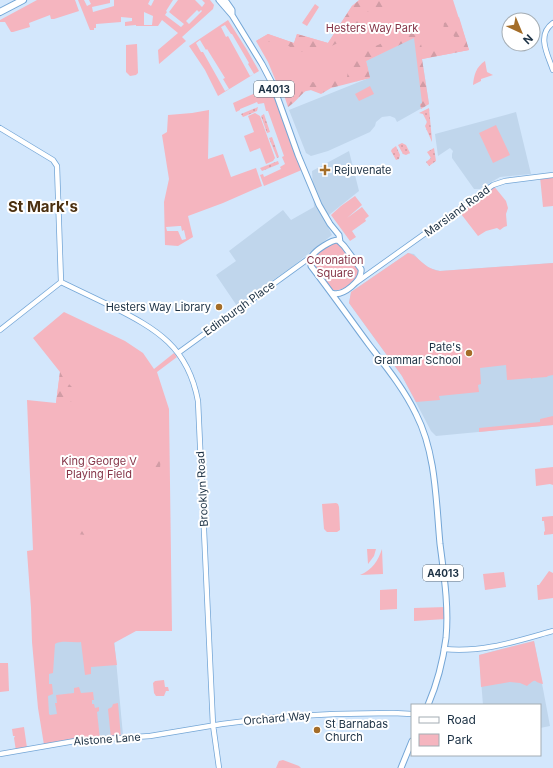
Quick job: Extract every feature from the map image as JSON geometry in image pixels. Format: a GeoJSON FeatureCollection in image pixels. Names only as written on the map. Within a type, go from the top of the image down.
{"type":"FeatureCollection","features":[{"type":"Feature","properties":{"kind":"highway"},"geometry":{"type":"LineString","coordinates":[[0,12],[23,0]]}},
{"type":"Feature","properties":{"kind":"main road","name":"A4013"},"geometry":{"type":"LineString","coordinates":[[219,0],[232,15],[250,42],[273,85],[298,155],[319,205],[327,220],[339,235],[340,242],[361,269]]}},
{"type":"Feature","properties":{"kind":"main road","name":"A4013"},"geometry":{"type":"LineString","coordinates":[[225,0],[232,10],[232,15]]}},
{"type":"Feature","properties":{"kind":"main road"},"geometry":{"type":"LineString","coordinates":[[311,266],[312,256],[334,238],[336,232]]}},
{"type":"Feature","properties":{"kind":"main road"},"geometry":{"type":"LineString","coordinates":[[330,241],[338,240],[340,242]]}},
{"type":"Feature","properties":{"kind":"main road","name":"A4013"},"geometry":{"type":"LineString","coordinates":[[311,266],[405,394],[419,420],[426,440],[433,475],[445,593],[446,625],[441,667],[428,704]]}},
{"type":"Feature","properties":{"kind":"main road"},"geometry":{"type":"LineString","coordinates":[[332,293],[340,293],[357,282],[361,274],[361,269]]}},
{"type":"Feature","properties":{"kind":"main road"},"geometry":{"type":"LineString","coordinates":[[339,304],[340,293]]}},
{"type":"Feature","properties":{"kind":"main road"},"geometry":{"type":"LineString","coordinates":[[401,768],[411,743]]}},
{"type":"Feature","properties":{"kind":"street"},"geometry":{"type":"LineString","coordinates":[[553,23],[546,30],[544,44],[553,70]]}},
{"type":"Feature","properties":{"kind":"street"},"geometry":{"type":"LineString","coordinates":[[0,128],[53,160],[58,166],[61,282],[0,330]]}},
{"type":"Feature","properties":{"kind":"street","name":"Marsland Road"},"geometry":{"type":"LineString","coordinates":[[357,282],[493,184],[505,180],[553,175]]}},
{"type":"Feature","properties":{"kind":"street","name":"Edinburgh Place"},"geometry":{"type":"LineString","coordinates":[[178,352],[312,256]]}},
{"type":"Feature","properties":{"kind":"street"},"geometry":{"type":"LineString","coordinates":[[300,264],[308,264],[311,266]]}},
{"type":"Feature","properties":{"kind":"street"},"geometry":{"type":"LineString","coordinates":[[361,269],[371,272]]}},
{"type":"Feature","properties":{"kind":"street","name":"Brooklyn Road"},"geometry":{"type":"LineString","coordinates":[[61,282],[146,324],[167,340],[178,352],[190,374],[198,401],[213,725],[219,768]]}},
{"type":"Feature","properties":{"kind":"street"},"geometry":{"type":"LineString","coordinates":[[444,649],[468,650],[488,648],[553,631]]}},
{"type":"Feature","properties":{"kind":"street","name":"Orchard Way"},"geometry":{"type":"LineString","coordinates":[[213,725],[278,717],[328,714],[411,714]]}},
{"type":"Feature","properties":{"kind":"street","name":"Alstone Lane"},"geometry":{"type":"LineString","coordinates":[[0,754],[75,741],[156,735],[213,725]]}},
{"type":"Feature","properties":{"kind":"shaded area"},"geometry":{"type":"Polygon","coordinates":[[[414,37],[422,59],[429,104],[397,122],[395,118],[390,116],[382,117],[376,122],[375,126],[370,132],[328,151],[311,156],[306,153],[289,110],[369,78],[366,61],[414,37]]]}},
{"type":"Feature","properties":{"kind":"shaded area"},"geometry":{"type":"Polygon","coordinates":[[[516,112],[531,174],[500,177],[480,189],[474,189],[452,158],[453,151],[450,148],[438,156],[435,134],[516,112]]]}},
{"type":"Feature","properties":{"kind":"shaded area"},"geometry":{"type":"Polygon","coordinates":[[[349,151],[359,191],[324,219],[332,235],[293,266],[237,306],[216,275],[236,261],[229,251],[283,210],[291,220],[314,207],[312,171],[349,151]]]}},
{"type":"Feature","properties":{"kind":"shaded area","name":"Pate's Grammar School"},"geometry":{"type":"Polygon","coordinates":[[[408,253],[414,254],[429,268],[440,271],[553,263],[553,425],[436,436],[431,431],[402,376],[349,303],[351,292],[408,253]]]}},
{"type":"Feature","properties":{"kind":"shaded area"},"geometry":{"type":"Polygon","coordinates":[[[111,606],[123,735],[47,743],[36,646],[111,606]]]}},
{"type":"Feature","properties":{"kind":"shaded area"},"geometry":{"type":"Polygon","coordinates":[[[534,641],[550,726],[541,728],[541,704],[483,704],[479,655],[534,641]]]}},
{"type":"Feature","properties":{"kind":"green space"},"geometry":{"type":"Polygon","coordinates":[[[37,0],[75,0],[79,11],[54,19],[51,19],[50,15],[29,23],[30,27],[13,32],[11,32],[5,22],[0,22],[0,20],[37,0]]]}},
{"type":"Feature","properties":{"kind":"green space"},"geometry":{"type":"Polygon","coordinates":[[[78,0],[84,0],[87,6],[91,4],[89,0],[110,0],[110,3],[92,7],[93,12],[114,6],[114,0],[150,0],[148,4],[151,6],[154,0],[173,0],[165,15],[181,27],[184,24],[169,12],[178,0],[195,0],[202,7],[205,3],[202,0],[210,0],[214,5],[213,9],[182,37],[186,41],[159,64],[158,50],[178,33],[162,20],[158,26],[125,26],[125,22],[132,21],[132,18],[121,17],[121,22],[96,24],[96,28],[94,28],[94,30],[90,30],[78,0]],[[197,10],[186,21],[189,24],[202,11],[201,10],[199,12],[197,10]],[[144,12],[144,25],[152,25],[153,16],[144,12]]]}},
{"type":"Feature","properties":{"kind":"green space"},"geometry":{"type":"Polygon","coordinates":[[[359,0],[396,0],[388,9],[378,12],[370,11],[361,14],[361,23],[354,31],[347,29],[341,35],[338,43],[327,48],[317,56],[307,51],[296,53],[289,46],[284,46],[275,42],[256,41],[268,34],[294,43],[297,34],[328,43],[352,6],[359,0]]]}},
{"type":"Feature","properties":{"kind":"green space","name":"Hesters Way Park"},"geometry":{"type":"Polygon","coordinates":[[[360,0],[453,0],[469,50],[422,59],[414,37],[366,61],[370,78],[282,96],[268,62],[256,41],[268,34],[294,43],[297,34],[328,43],[352,6],[360,0]]]}},
{"type":"Feature","properties":{"kind":"green space"},"geometry":{"type":"Polygon","coordinates":[[[315,4],[319,7],[307,26],[302,23],[315,4]]]}},
{"type":"Feature","properties":{"kind":"green space"},"geometry":{"type":"Polygon","coordinates":[[[459,17],[469,50],[422,59],[429,104],[421,109],[420,104],[422,103],[414,38],[366,61],[370,78],[331,88],[321,94],[308,89],[288,107],[284,95],[282,96],[280,91],[297,84],[311,82],[325,83],[337,77],[347,77],[348,71],[355,56],[363,50],[402,36],[411,30],[419,35],[423,53],[434,50],[453,49],[458,42],[451,32],[443,30],[444,23],[459,17]]]}},
{"type":"Feature","properties":{"kind":"green space"},"geometry":{"type":"Polygon","coordinates":[[[228,20],[259,71],[218,96],[205,70],[189,46],[228,20]],[[225,25],[221,27],[226,37],[228,36],[250,76],[254,74],[232,34],[225,25]],[[200,40],[196,43],[201,52],[203,52],[225,91],[229,89],[223,79],[225,78],[200,40]]]}},
{"type":"Feature","properties":{"kind":"green space"},"geometry":{"type":"Polygon","coordinates":[[[137,44],[138,73],[130,76],[126,72],[126,45],[137,44]]]}},
{"type":"Feature","properties":{"kind":"green space"},"geometry":{"type":"Polygon","coordinates":[[[485,61],[487,72],[493,75],[481,79],[481,81],[473,85],[479,66],[485,61]]]}},
{"type":"Feature","properties":{"kind":"green space"},"geometry":{"type":"Polygon","coordinates":[[[273,85],[304,169],[264,186],[260,175],[263,174],[264,177],[281,169],[280,167],[285,164],[282,157],[284,156],[268,111],[266,111],[264,103],[258,104],[257,102],[236,112],[233,103],[273,85]]]}},
{"type":"Feature","properties":{"kind":"green space"},"geometry":{"type":"Polygon","coordinates":[[[370,86],[374,94],[359,101],[355,94],[370,86]]]}},
{"type":"Feature","properties":{"kind":"green space"},"geometry":{"type":"Polygon","coordinates":[[[258,107],[257,111],[243,117],[241,114],[258,107]]]}},
{"type":"Feature","properties":{"kind":"green space"},"geometry":{"type":"Polygon","coordinates":[[[429,108],[432,142],[425,126],[427,122],[423,114],[419,113],[429,108]]]}},
{"type":"Feature","properties":{"kind":"green space"},"geometry":{"type":"Polygon","coordinates":[[[209,110],[208,159],[223,154],[231,177],[256,168],[262,186],[188,216],[193,237],[178,246],[165,245],[164,202],[169,179],[162,135],[167,132],[168,115],[209,110]],[[181,226],[166,227],[167,231],[178,231],[182,240],[186,239],[184,230],[182,231],[181,226]]]}},
{"type":"Feature","properties":{"kind":"green space"},"geometry":{"type":"Polygon","coordinates":[[[255,113],[260,116],[275,158],[273,161],[266,164],[260,148],[250,152],[244,136],[254,132],[248,116],[255,113]]]}},
{"type":"Feature","properties":{"kind":"green space"},"geometry":{"type":"Polygon","coordinates":[[[264,114],[270,132],[267,133],[261,116],[264,114]]]}},
{"type":"Feature","properties":{"kind":"green space"},"geometry":{"type":"Polygon","coordinates":[[[496,125],[510,155],[493,163],[479,133],[496,125]]]}},
{"type":"Feature","properties":{"kind":"green space"},"geometry":{"type":"Polygon","coordinates":[[[272,137],[279,157],[277,158],[269,138],[272,137]]]}},
{"type":"Feature","properties":{"kind":"green space"},"geometry":{"type":"Polygon","coordinates":[[[402,143],[406,145],[410,153],[406,155],[403,154],[398,145],[402,143]]]}},
{"type":"Feature","properties":{"kind":"green space"},"geometry":{"type":"Polygon","coordinates":[[[396,146],[400,155],[399,159],[396,160],[391,151],[396,146]]]}},
{"type":"Feature","properties":{"kind":"green space"},"geometry":{"type":"Polygon","coordinates":[[[434,148],[436,161],[429,166],[426,162],[431,158],[427,152],[434,148]]]}},
{"type":"Feature","properties":{"kind":"green space"},"geometry":{"type":"Polygon","coordinates":[[[278,161],[279,164],[262,171],[260,168],[278,161]]]}},
{"type":"Feature","properties":{"kind":"green space"},"geometry":{"type":"Polygon","coordinates":[[[553,175],[553,206],[543,207],[540,177],[553,175]]]}},
{"type":"Feature","properties":{"kind":"green space"},"geometry":{"type":"Polygon","coordinates":[[[493,185],[506,201],[508,208],[506,214],[507,226],[500,230],[497,228],[486,231],[478,236],[458,210],[493,185]]]}},
{"type":"Feature","properties":{"kind":"green space"},"geometry":{"type":"Polygon","coordinates":[[[355,196],[362,205],[347,218],[362,207],[369,216],[365,219],[366,221],[352,231],[356,237],[350,241],[331,215],[355,196]]]}},
{"type":"Feature","properties":{"kind":"green space","name":"Coronation Square"},"geometry":{"type":"Polygon","coordinates":[[[336,242],[339,243],[359,271],[357,278],[352,283],[345,288],[334,290],[331,289],[313,263],[316,256],[322,250],[336,242]]]}},
{"type":"Feature","properties":{"kind":"green space","name":"Pate's Grammar School"},"geometry":{"type":"Polygon","coordinates":[[[408,253],[416,257],[425,265],[440,271],[553,263],[553,375],[531,379],[507,380],[506,365],[480,368],[481,384],[478,385],[479,392],[439,396],[440,400],[416,402],[402,376],[349,303],[351,292],[408,253]]]}},
{"type":"Feature","properties":{"kind":"green space","name":"King George V Playing Field"},"geometry":{"type":"Polygon","coordinates":[[[64,312],[125,341],[143,353],[154,369],[174,353],[177,357],[157,372],[169,409],[172,631],[136,631],[114,643],[117,665],[91,667],[91,674],[85,675],[81,642],[64,642],[55,644],[53,673],[49,674],[49,684],[52,684],[53,694],[48,696],[49,714],[57,714],[55,703],[57,703],[56,695],[74,693],[74,688],[79,687],[81,693],[93,692],[94,700],[92,700],[92,704],[94,704],[95,708],[99,707],[99,711],[97,712],[100,739],[44,745],[38,708],[32,642],[27,551],[33,550],[27,400],[56,403],[60,372],[33,338],[64,312]]]}},
{"type":"Feature","properties":{"kind":"green space"},"geometry":{"type":"Polygon","coordinates":[[[60,372],[64,379],[79,394],[73,401],[56,403],[60,372]]]}},
{"type":"Feature","properties":{"kind":"green space"},"geometry":{"type":"Polygon","coordinates":[[[553,416],[553,425],[479,432],[479,428],[540,422],[540,419],[553,416]]]}},
{"type":"Feature","properties":{"kind":"green space"},"geometry":{"type":"Polygon","coordinates":[[[161,451],[160,469],[147,469],[147,467],[154,464],[161,451]]]}},
{"type":"Feature","properties":{"kind":"green space"},"geometry":{"type":"Polygon","coordinates":[[[553,467],[553,485],[536,486],[535,469],[553,467]]]}},
{"type":"Feature","properties":{"kind":"green space"},"geometry":{"type":"Polygon","coordinates":[[[336,503],[339,507],[340,530],[337,532],[327,532],[324,529],[322,504],[336,503]]]}},
{"type":"Feature","properties":{"kind":"green space"},"geometry":{"type":"Polygon","coordinates":[[[553,516],[553,534],[544,535],[544,521],[542,521],[542,517],[553,516]]]}},
{"type":"Feature","properties":{"kind":"green space"},"geometry":{"type":"Polygon","coordinates":[[[67,530],[96,530],[95,536],[67,533],[67,530]]]}},
{"type":"Feature","properties":{"kind":"green space"},"geometry":{"type":"Polygon","coordinates":[[[367,549],[376,549],[374,556],[368,564],[367,549]]]}},
{"type":"Feature","properties":{"kind":"green space"},"geometry":{"type":"Polygon","coordinates":[[[382,549],[383,574],[360,575],[368,571],[374,565],[382,549]]]}},
{"type":"Feature","properties":{"kind":"green space"},"geometry":{"type":"Polygon","coordinates":[[[549,571],[553,573],[553,598],[538,600],[537,585],[539,585],[549,571]]]}},
{"type":"Feature","properties":{"kind":"green space"},"geometry":{"type":"Polygon","coordinates":[[[504,572],[506,587],[485,590],[483,574],[504,572]]]}},
{"type":"Feature","properties":{"kind":"green space"},"geometry":{"type":"Polygon","coordinates":[[[397,589],[397,609],[380,610],[380,590],[397,589]]]}},
{"type":"Feature","properties":{"kind":"green space"},"geometry":{"type":"Polygon","coordinates":[[[446,607],[446,619],[414,621],[414,608],[446,607]]]}},
{"type":"Feature","properties":{"kind":"green space"},"geometry":{"type":"Polygon","coordinates":[[[534,641],[543,684],[534,681],[527,686],[520,683],[510,682],[481,687],[479,655],[534,641]]]}},
{"type":"Feature","properties":{"kind":"green space"},"geometry":{"type":"Polygon","coordinates":[[[0,663],[8,663],[9,691],[0,692],[0,663]]]}},
{"type":"Feature","properties":{"kind":"green space"},"geometry":{"type":"Polygon","coordinates":[[[164,680],[165,687],[168,687],[169,691],[166,691],[164,696],[156,696],[154,693],[153,683],[155,681],[164,680]]]}},
{"type":"Feature","properties":{"kind":"green space"},"geometry":{"type":"Polygon","coordinates":[[[118,703],[121,738],[111,739],[108,709],[112,707],[113,704],[118,703]]]}},
{"type":"Feature","properties":{"kind":"green space"},"geometry":{"type":"Polygon","coordinates":[[[24,727],[27,748],[16,751],[15,736],[13,736],[12,729],[24,727]]]}},
{"type":"Feature","properties":{"kind":"green space"},"geometry":{"type":"Polygon","coordinates":[[[283,760],[301,768],[276,768],[279,761],[283,760]]]}},
{"type":"Feature","properties":{"kind":"place","name":"Rejuvenate"},"geometry":{"type":"Point","coordinates":[325,170]}},
{"type":"Feature","properties":{"kind":"place","name":"Hesters Way Library"},"geometry":{"type":"Point","coordinates":[219,307]}},
{"type":"Feature","properties":{"kind":"place","name":"Pate's Grammar School"},"geometry":{"type":"Point","coordinates":[469,353]}},
{"type":"Feature","properties":{"kind":"place","name":"St Barnabas Church"},"geometry":{"type":"Point","coordinates":[317,730]}},
{"type":"Feature","properties":{"kind":"district","name":"St Mark's"},"geometry":{"type":"Point","coordinates":[43,206]}}]}
